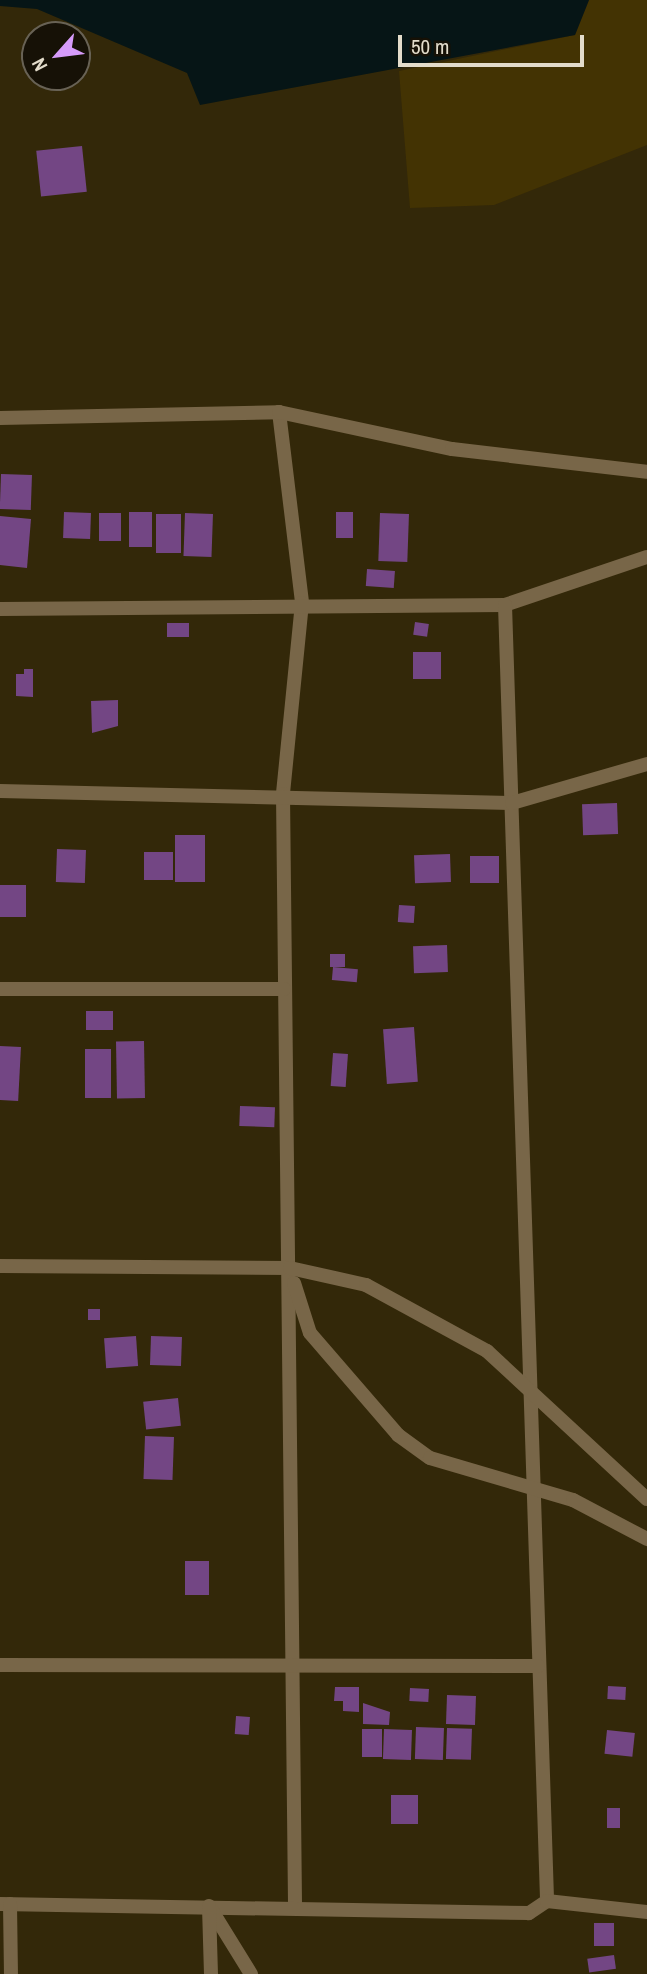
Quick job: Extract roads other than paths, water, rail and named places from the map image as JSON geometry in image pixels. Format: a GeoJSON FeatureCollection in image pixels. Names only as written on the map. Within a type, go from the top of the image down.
{"type":"FeatureCollection","features":[{"type":"Feature","properties":{"kind":"street"},"geometry":{"type":"LineString","coordinates":[[0,418],[279,412],[452,449],[647,472]]}},
{"type":"Feature","properties":{"kind":"street"},"geometry":{"type":"LineString","coordinates":[[279,412],[302,603],[283,794],[295,1906]]}},
{"type":"Feature","properties":{"kind":"street"},"geometry":{"type":"LineString","coordinates":[[0,609],[302,603],[505,604],[647,558]]}},
{"type":"Feature","properties":{"kind":"street"},"geometry":{"type":"LineString","coordinates":[[505,604],[531,1485],[547,1901]]}},
{"type":"Feature","properties":{"kind":"street"},"geometry":{"type":"LineString","coordinates":[[0,792],[283,794],[512,803],[647,764]]}},
{"type":"Feature","properties":{"kind":"street"},"geometry":{"type":"LineString","coordinates":[[0,989],[284,989]]}},
{"type":"Feature","properties":{"kind":"street"},"geometry":{"type":"LineString","coordinates":[[0,1266],[290,1268],[366,1285],[486,1350],[647,1499]]}},
{"type":"Feature","properties":{"kind":"street"},"geometry":{"type":"LineString","coordinates":[[290,1268],[310,1334],[398,1435],[430,1458],[531,1485],[573,1500],[647,1539]]}},
{"type":"Feature","properties":{"kind":"street"},"geometry":{"type":"LineString","coordinates":[[0,1665],[538,1666]]}},
{"type":"Feature","properties":{"kind":"street"},"geometry":{"type":"LineString","coordinates":[[11,1974],[5,1904],[295,1906],[529,1913],[547,1901],[647,1912]]}},
{"type":"Feature","properties":{"kind":"street"},"geometry":{"type":"LineString","coordinates":[[209,1906],[211,1974]]}},
{"type":"Feature","properties":{"kind":"street"},"geometry":{"type":"LineString","coordinates":[[209,1906],[251,1974]]}}]}
